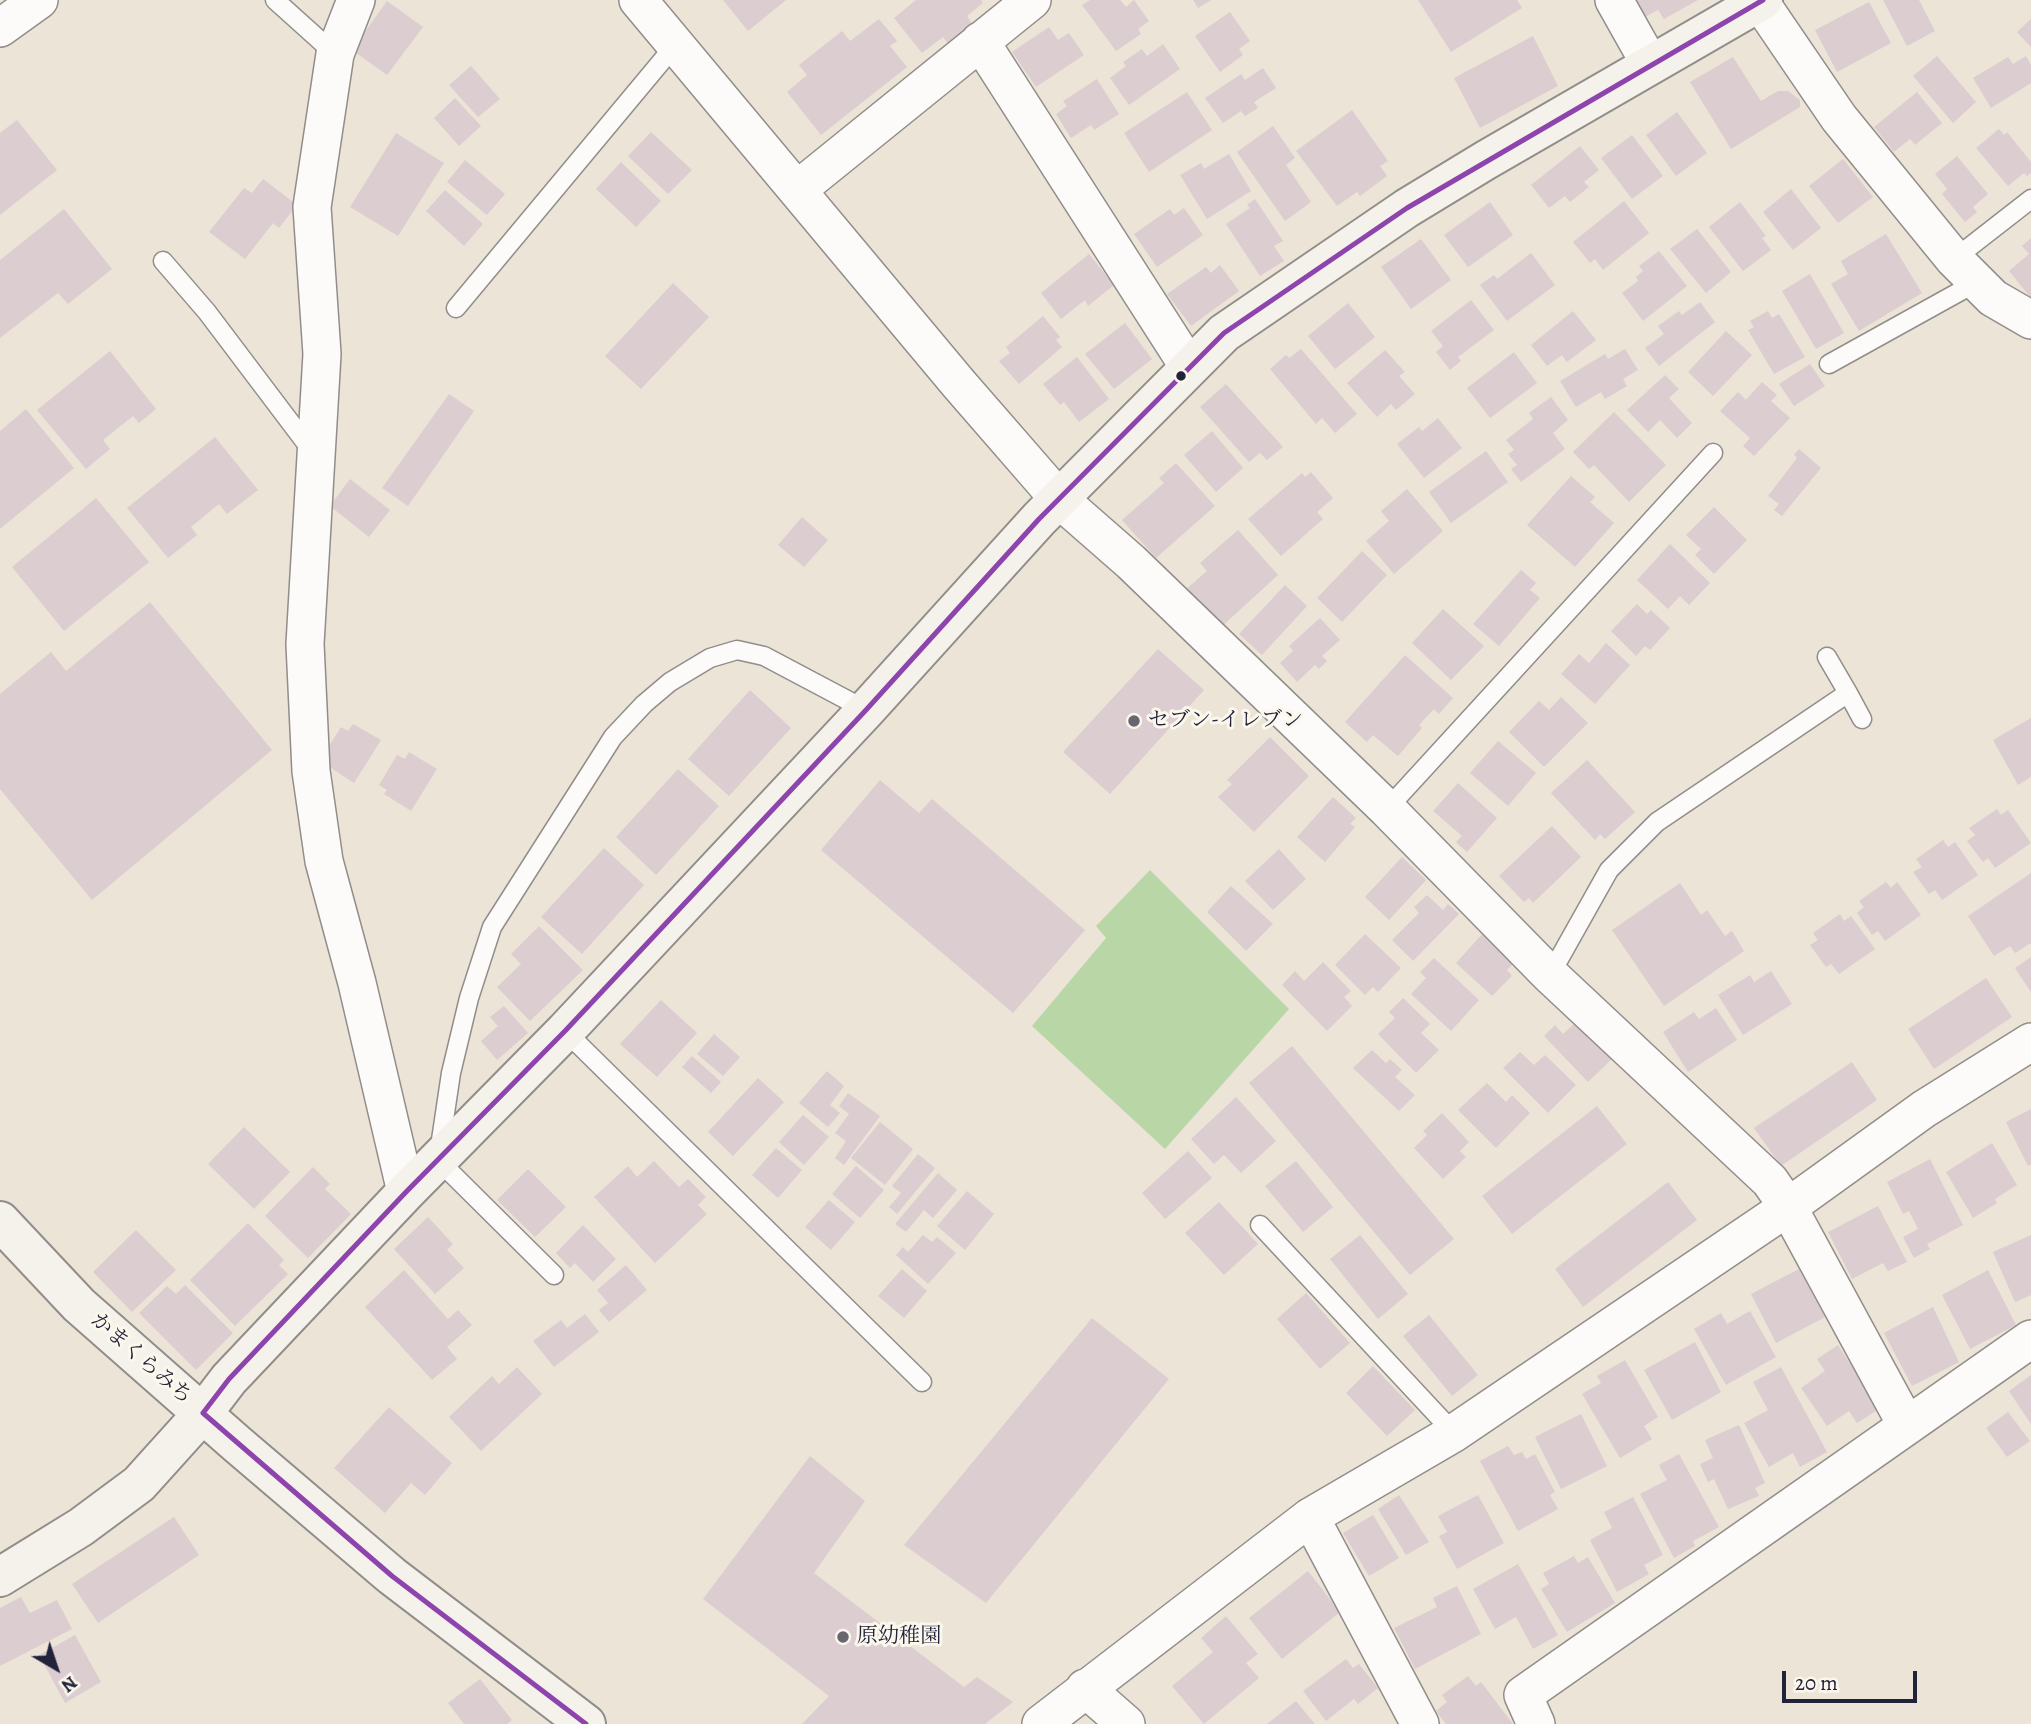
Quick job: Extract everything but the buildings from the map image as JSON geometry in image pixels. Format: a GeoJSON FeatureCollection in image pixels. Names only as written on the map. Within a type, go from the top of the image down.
{"type":"FeatureCollection","features":[{"type":"Feature","properties":{"kind":"street"},"geometry":{"type":"LineString","coordinates":[[0,28],[39,0]]}},
{"type":"Feature","properties":{"kind":"street"},"geometry":{"type":"LineString","coordinates":[[356,0],[335,54],[312,207],[322,354],[305,644],[311,771],[324,861],[357,983],[406,1192]]}},
{"type":"Feature","properties":{"kind":"street"},"geometry":{"type":"LineString","coordinates":[[638,0],[959,384],[1059,499],[1131,562],[1387,809],[1550,975],[1770,1181],[1788,1207],[1907,1426]]}},
{"type":"Feature","properties":{"kind":"street"},"geometry":{"type":"LineString","coordinates":[[797,190],[1032,0]]}},
{"type":"Feature","properties":{"kind":"street"},"geometry":{"type":"LineString","coordinates":[[1614,0],[1650,64]]}},
{"type":"Feature","properties":{"kind":"street"},"geometry":{"type":"LineString","coordinates":[[0,1577],[81,1527],[139,1484],[203,1413],[229,1379],[406,1192],[565,1031],[866,710],[1059,499],[1189,367],[1224,333],[1407,208],[1762,1],[1839,118],[1966,270],[1993,298],[2031,320]]}},
{"type":"Feature","properties":{"kind":"street"},"geometry":{"type":"LineString","coordinates":[[980,41],[1189,367]]}},
{"type":"Feature","properties":{"kind":"street"},"geometry":{"type":"LineString","coordinates":[[1041,1724],[1310,1517],[1454,1433],[1788,1207],[1924,1109],[2031,1042]]}},
{"type":"Feature","properties":{"kind":"street","name":"かまくらみち"},"geometry":{"type":"LineString","coordinates":[[0,1221],[79,1305],[392,1576],[567,1719]]}},
{"type":"Feature","properties":{"kind":"street"},"geometry":{"type":"LineString","coordinates":[[1536,1724],[1523,1695],[2031,1339]]}},
{"type":"Feature","properties":{"kind":"street"},"geometry":{"type":"LineString","coordinates":[[1310,1517],[1420,1724]]}},
{"type":"Feature","properties":{"kind":"street"},"geometry":{"type":"LineString","coordinates":[[1085,1688],[1126,1724]]}},
{"type":"Feature","properties":{"kind":"lane"},"geometry":{"type":"LineString","coordinates":[[275,0],[335,54]]}},
{"type":"Feature","properties":{"kind":"lane"},"geometry":{"type":"LineString","coordinates":[[456,308],[676,44]]}},
{"type":"Feature","properties":{"kind":"lane"},"geometry":{"type":"LineString","coordinates":[[1829,363],[1966,270],[2031,199]]}},
{"type":"Feature","properties":{"kind":"lane"},"geometry":{"type":"LineString","coordinates":[[163,261],[207,312],[316,457]]}},
{"type":"Feature","properties":{"kind":"lane"},"geometry":{"type":"LineString","coordinates":[[1387,809],[1713,453]]}},
{"type":"Feature","properties":{"kind":"lane"},"geometry":{"type":"LineString","coordinates":[[554,1275],[438,1160],[451,1073],[469,998],[492,927],[613,737],[670,682],[709,657],[737,650],[764,656],[866,710]]}},
{"type":"Feature","properties":{"kind":"lane"},"geometry":{"type":"LineString","coordinates":[[1827,657],[1862,719]]}},
{"type":"Feature","properties":{"kind":"lane"},"geometry":{"type":"LineString","coordinates":[[1550,975],[1609,870],[1657,822],[1848,693]]}},
{"type":"Feature","properties":{"kind":"lane"},"geometry":{"type":"LineString","coordinates":[[565,1031],[922,1382]]}},
{"type":"Feature","properties":{"kind":"lane"},"geometry":{"type":"LineString","coordinates":[[1261,1225],[1454,1433]]}},
{"type":"Feature","properties":{"kind":"green space"},"geometry":{"type":"Polygon","coordinates":[[[1150,870],[1289,1009],[1165,1149],[1032,1026],[1106,938],[1096,926],[1150,870]]]}},
{"type":"Feature","properties":{"kind":"transit line"},"geometry":{"type":"LineString","coordinates":[[203,1413],[229,1379],[406,1192],[565,1031],[866,710],[1039,519],[1224,333],[1407,208],[1763,0]]}},
{"type":"Feature","properties":{"kind":"transit line"},"geometry":{"type":"LineString","coordinates":[[203,1413],[392,1576],[586,1724]]}},
{"type":"Feature","properties":{"kind":"place","name":"セブン-イレブン"},"geometry":{"type":"Point","coordinates":[1134,721]}},
{"type":"Feature","properties":{"kind":"place","name":"原幼稚園"},"geometry":{"type":"Point","coordinates":[843,1637]}}]}
